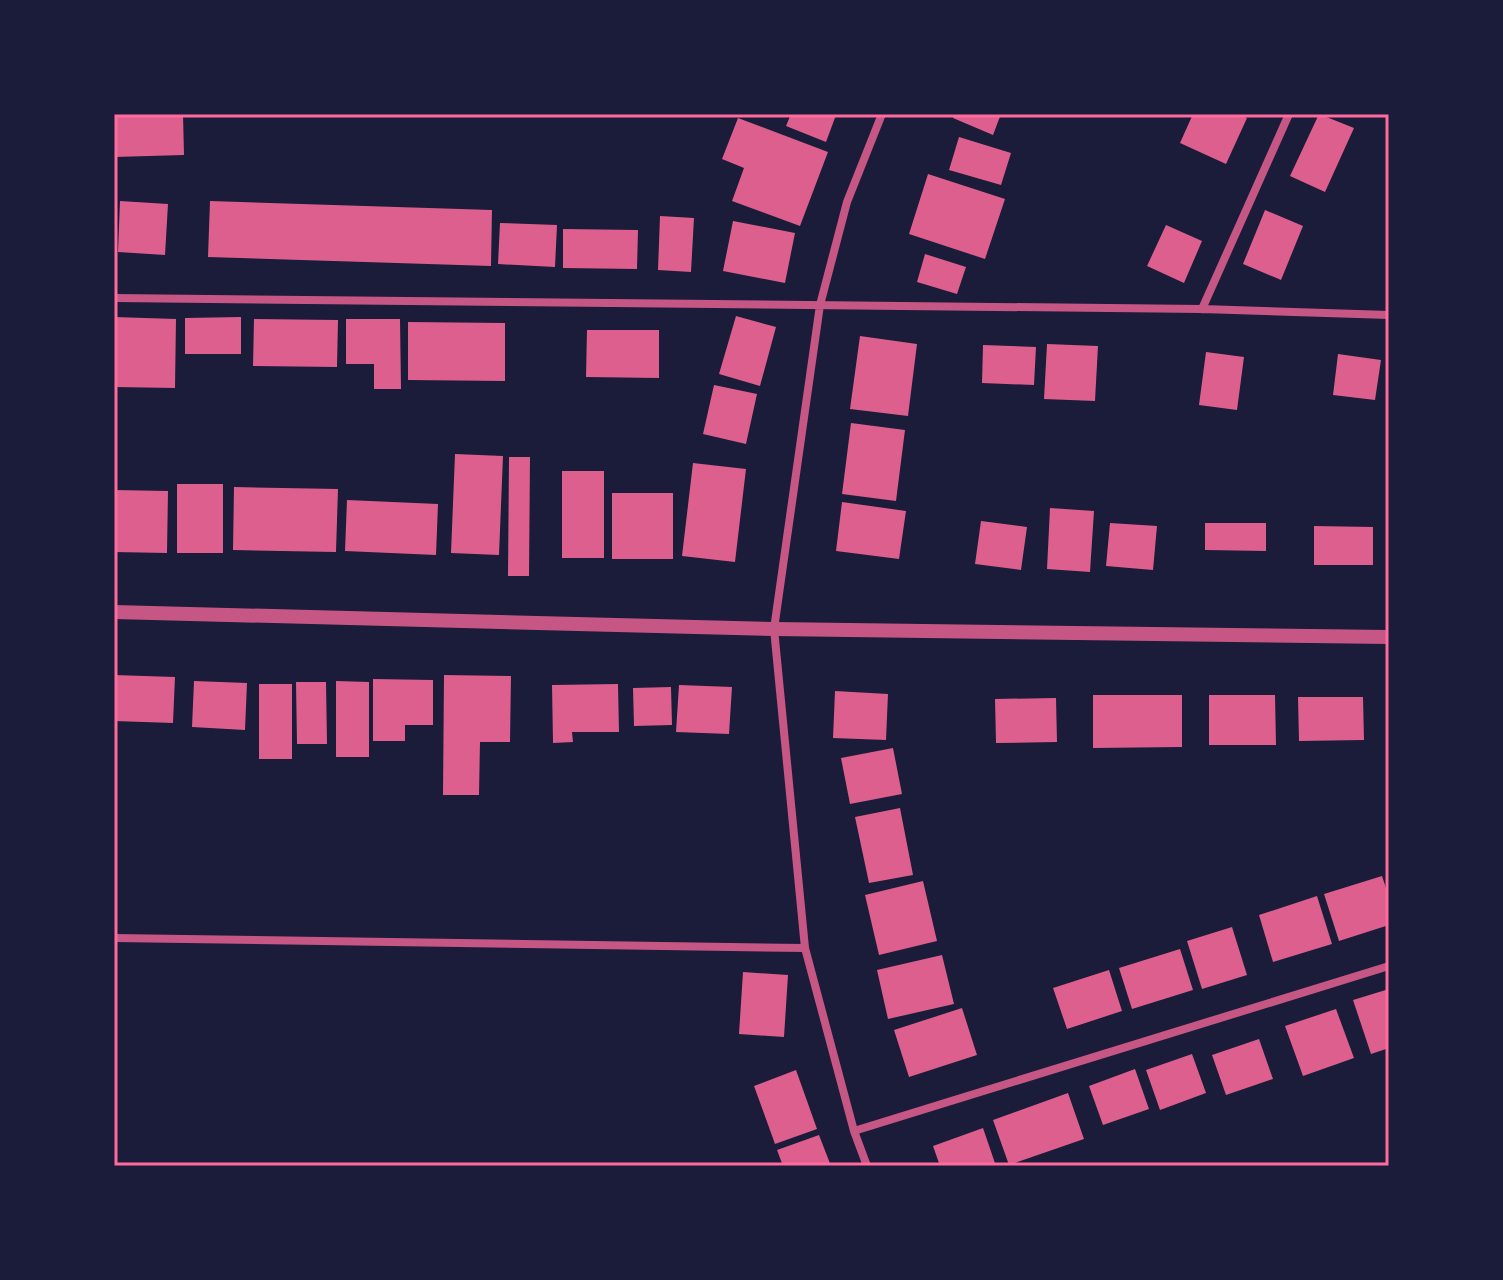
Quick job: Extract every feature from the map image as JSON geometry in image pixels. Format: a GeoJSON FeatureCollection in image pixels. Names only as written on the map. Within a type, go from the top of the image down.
{"type":"FeatureCollection","features":[{"type":"Feature","properties":{"kind":"street"},"geometry":{"type":"LineString","coordinates":[[867,1166],[854,1131],[805,948],[774,629],[820,305],[847,202],[882,114]]}},
{"type":"Feature","properties":{"kind":"street"},"geometry":{"type":"LineString","coordinates":[[1202,309],[1289,114]]}},
{"type":"Feature","properties":{"kind":"street"},"geometry":{"type":"LineString","coordinates":[[114,298],[1202,309],[1389,315]]}},
{"type":"Feature","properties":{"kind":"street"},"geometry":{"type":"LineString","coordinates":[[114,612],[774,629],[1389,637]]}},
{"type":"Feature","properties":{"kind":"street"},"geometry":{"type":"LineString","coordinates":[[114,938],[805,948]]}},
{"type":"Feature","properties":{"kind":"street"},"geometry":{"type":"LineString","coordinates":[[854,1131],[1389,966]]}},
{"type":"Feature","properties":{"kind":"building"},"geometry":{"type":"Polygon","coordinates":[[[114,114],[183,114],[184,155],[114,157],[114,114]]]}},
{"type":"Feature","properties":{"kind":"building"},"geometry":{"type":"Polygon","coordinates":[[[791,114],[836,115],[826,142],[786,126],[791,114]]]}},
{"type":"Feature","properties":{"kind":"building"},"geometry":{"type":"Polygon","coordinates":[[[954,114],[1001,114],[993,135],[953,118],[954,114]]]}},
{"type":"Feature","properties":{"kind":"building"},"geometry":{"type":"Polygon","coordinates":[[[1193,114],[1239,114],[1247,118],[1226,164],[1180,143],[1193,114]]]}},
{"type":"Feature","properties":{"kind":"building"},"geometry":{"type":"Polygon","coordinates":[[[1319,114],[1354,128],[1325,192],[1290,176],[1319,114]]]}},
{"type":"Feature","properties":{"kind":"building"},"geometry":{"type":"Polygon","coordinates":[[[738,118],[828,152],[800,226],[732,201],[744,168],[722,159],[738,118]]]}},
{"type":"Feature","properties":{"kind":"building"},"geometry":{"type":"Polygon","coordinates":[[[959,137],[1011,153],[1001,185],[949,170],[959,137]]]}},
{"type":"Feature","properties":{"kind":"building"},"geometry":{"type":"Polygon","coordinates":[[[928,174],[1005,199],[985,259],[909,234],[928,174]]]}},
{"type":"Feature","properties":{"kind":"building"},"geometry":{"type":"Polygon","coordinates":[[[120,201],[168,204],[165,255],[118,252],[120,201]]]}},
{"type":"Feature","properties":{"kind":"building"},"geometry":{"type":"Polygon","coordinates":[[[210,201],[492,210],[491,266],[208,257],[210,201]]]}},
{"type":"Feature","properties":{"kind":"building"},"geometry":{"type":"Polygon","coordinates":[[[1265,210],[1303,226],[1281,280],[1243,264],[1265,210]]]}},
{"type":"Feature","properties":{"kind":"building"},"geometry":{"type":"Polygon","coordinates":[[[660,216],[694,218],[691,272],[658,270],[660,216]]]}},
{"type":"Feature","properties":{"kind":"building"},"geometry":{"type":"Polygon","coordinates":[[[733,221],[795,233],[785,283],[723,271],[733,221]]]}},
{"type":"Feature","properties":{"kind":"building"},"geometry":{"type":"Polygon","coordinates":[[[500,223],[557,225],[555,267],[498,264],[500,223]]]}},
{"type":"Feature","properties":{"kind":"building"},"geometry":{"type":"Polygon","coordinates":[[[1166,225],[1202,241],[1184,283],[1147,266],[1166,225]]]}},
{"type":"Feature","properties":{"kind":"building"},"geometry":{"type":"Polygon","coordinates":[[[563,229],[638,230],[637,269],[563,268],[563,229]]]}},
{"type":"Feature","properties":{"kind":"building"},"geometry":{"type":"Polygon","coordinates":[[[925,254],[966,267],[957,294],[917,282],[925,254]]]}},
{"type":"Feature","properties":{"kind":"building"},"geometry":{"type":"Polygon","coordinates":[[[736,316],[776,327],[760,386],[719,374],[736,316]]]}},
{"type":"Feature","properties":{"kind":"building"},"geometry":{"type":"Polygon","coordinates":[[[114,317],[176,319],[175,388],[114,387],[114,317]]]}},
{"type":"Feature","properties":{"kind":"building"},"geometry":{"type":"Polygon","coordinates":[[[241,317],[241,354],[185,354],[185,318],[241,317]]]}},
{"type":"Feature","properties":{"kind":"building"},"geometry":{"type":"Polygon","coordinates":[[[254,319],[338,320],[337,367],[253,366],[254,319]]]}},
{"type":"Feature","properties":{"kind":"building"},"geometry":{"type":"Polygon","coordinates":[[[346,319],[400,319],[401,389],[374,389],[374,364],[346,364],[346,319]]]}},
{"type":"Feature","properties":{"kind":"building"},"geometry":{"type":"Polygon","coordinates":[[[408,322],[505,323],[505,381],[408,380],[408,322]]]}},
{"type":"Feature","properties":{"kind":"building"},"geometry":{"type":"Polygon","coordinates":[[[587,330],[659,330],[659,378],[586,377],[587,330]]]}},
{"type":"Feature","properties":{"kind":"building"},"geometry":{"type":"Polygon","coordinates":[[[860,336],[917,344],[908,416],[850,409],[860,336]]]}},
{"type":"Feature","properties":{"kind":"building"},"geometry":{"type":"Polygon","coordinates":[[[1047,344],[1098,346],[1095,401],[1044,399],[1047,344]]]}},
{"type":"Feature","properties":{"kind":"building"},"geometry":{"type":"Polygon","coordinates":[[[983,345],[1036,347],[1034,385],[982,383],[983,345]]]}},
{"type":"Feature","properties":{"kind":"building"},"geometry":{"type":"Polygon","coordinates":[[[1206,352],[1244,357],[1237,410],[1199,405],[1206,352]]]}},
{"type":"Feature","properties":{"kind":"building"},"geometry":{"type":"Polygon","coordinates":[[[1338,354],[1381,360],[1375,400],[1333,395],[1338,354]]]}},
{"type":"Feature","properties":{"kind":"building"},"geometry":{"type":"Polygon","coordinates":[[[714,385],[757,394],[746,444],[703,434],[714,385]]]}},
{"type":"Feature","properties":{"kind":"building"},"geometry":{"type":"Polygon","coordinates":[[[851,423],[905,430],[896,501],[842,494],[851,423]]]}},
{"type":"Feature","properties":{"kind":"building"},"geometry":{"type":"Polygon","coordinates":[[[455,454],[503,456],[499,555],[451,553],[455,454]]]}},
{"type":"Feature","properties":{"kind":"building"},"geometry":{"type":"Polygon","coordinates":[[[509,457],[530,457],[529,576],[508,576],[509,457]]]}},
{"type":"Feature","properties":{"kind":"building"},"geometry":{"type":"Polygon","coordinates":[[[693,463],[746,469],[735,562],[682,556],[693,463]]]}},
{"type":"Feature","properties":{"kind":"building"},"geometry":{"type":"Polygon","coordinates":[[[562,471],[604,471],[604,558],[562,558],[562,471]]]}},
{"type":"Feature","properties":{"kind":"building"},"geometry":{"type":"Polygon","coordinates":[[[177,484],[223,484],[223,553],[177,553],[177,484]]]}},
{"type":"Feature","properties":{"kind":"building"},"geometry":{"type":"Polygon","coordinates":[[[234,487],[338,489],[336,552],[233,550],[234,487]]]}},
{"type":"Feature","properties":{"kind":"building"},"geometry":{"type":"Polygon","coordinates":[[[114,490],[168,491],[167,553],[114,552],[114,490]]]}},
{"type":"Feature","properties":{"kind":"building"},"geometry":{"type":"Polygon","coordinates":[[[612,493],[673,493],[673,559],[612,559],[612,493]]]}},
{"type":"Feature","properties":{"kind":"building"},"geometry":{"type":"Polygon","coordinates":[[[347,500],[438,504],[436,555],[345,551],[347,500]]]}},
{"type":"Feature","properties":{"kind":"building"},"geometry":{"type":"Polygon","coordinates":[[[842,502],[906,511],[899,559],[836,551],[842,502]]]}},
{"type":"Feature","properties":{"kind":"building"},"geometry":{"type":"Polygon","coordinates":[[[1050,508],[1094,511],[1090,572],[1047,569],[1050,508]]]}},
{"type":"Feature","properties":{"kind":"building"},"geometry":{"type":"Polygon","coordinates":[[[981,521],[1027,527],[1021,570],[975,564],[981,521]]]}},
{"type":"Feature","properties":{"kind":"building"},"geometry":{"type":"Polygon","coordinates":[[[1110,523],[1157,526],[1153,570],[1106,566],[1110,523]]]}},
{"type":"Feature","properties":{"kind":"building"},"geometry":{"type":"Polygon","coordinates":[[[1205,523],[1266,523],[1266,551],[1205,550],[1205,523]]]}},
{"type":"Feature","properties":{"kind":"building"},"geometry":{"type":"Polygon","coordinates":[[[1314,526],[1373,527],[1373,565],[1314,565],[1314,526]]]}},
{"type":"Feature","properties":{"kind":"building"},"geometry":{"type":"Polygon","coordinates":[[[114,675],[175,677],[173,723],[114,721],[114,675]]]}},
{"type":"Feature","properties":{"kind":"building"},"geometry":{"type":"Polygon","coordinates":[[[444,675],[511,676],[510,742],[480,742],[479,795],[443,795],[444,675]]]}},
{"type":"Feature","properties":{"kind":"building"},"geometry":{"type":"Polygon","coordinates":[[[373,679],[433,680],[433,725],[405,725],[405,741],[373,741],[373,679]]]}},
{"type":"Feature","properties":{"kind":"building"},"geometry":{"type":"Polygon","coordinates":[[[194,681],[247,683],[245,730],[192,727],[194,681]]]}},
{"type":"Feature","properties":{"kind":"building"},"geometry":{"type":"Polygon","coordinates":[[[336,681],[369,682],[369,757],[336,757],[336,681]]]}},
{"type":"Feature","properties":{"kind":"building"},"geometry":{"type":"Polygon","coordinates":[[[296,682],[326,682],[327,744],[297,744],[296,682]]]}},
{"type":"Feature","properties":{"kind":"building"},"geometry":{"type":"Polygon","coordinates":[[[259,684],[292,684],[292,759],[259,759],[259,684]]]}},
{"type":"Feature","properties":{"kind":"building"},"geometry":{"type":"Polygon","coordinates":[[[618,684],[619,732],[572,732],[573,742],[553,743],[552,685],[618,684]]]}},
{"type":"Feature","properties":{"kind":"building"},"geometry":{"type":"Polygon","coordinates":[[[679,685],[732,687],[729,734],[676,732],[679,685]]]}},
{"type":"Feature","properties":{"kind":"building"},"geometry":{"type":"Polygon","coordinates":[[[671,687],[672,725],[634,726],[633,688],[671,687]]]}},
{"type":"Feature","properties":{"kind":"building"},"geometry":{"type":"Polygon","coordinates":[[[835,691],[888,694],[886,740],[833,738],[835,691]]]}},
{"type":"Feature","properties":{"kind":"building"},"geometry":{"type":"Polygon","coordinates":[[[1093,695],[1182,695],[1182,747],[1093,748],[1093,695]]]}},
{"type":"Feature","properties":{"kind":"building"},"geometry":{"type":"Polygon","coordinates":[[[1209,695],[1275,695],[1276,745],[1209,745],[1209,695]]]}},
{"type":"Feature","properties":{"kind":"building"},"geometry":{"type":"Polygon","coordinates":[[[1298,697],[1363,697],[1364,740],[1299,741],[1298,697]]]}},
{"type":"Feature","properties":{"kind":"building"},"geometry":{"type":"Polygon","coordinates":[[[1056,698],[1057,742],[996,743],[995,699],[1056,698]]]}},
{"type":"Feature","properties":{"kind":"building"},"geometry":{"type":"Polygon","coordinates":[[[893,748],[902,794],[850,804],[841,758],[893,748]]]}},
{"type":"Feature","properties":{"kind":"building"},"geometry":{"type":"Polygon","coordinates":[[[900,808],[913,875],[869,883],[855,817],[900,808]]]}},
{"type":"Feature","properties":{"kind":"building"},"geometry":{"type":"Polygon","coordinates":[[[1382,876],[1389,897],[1389,925],[1339,941],[1324,894],[1382,876]]]}},
{"type":"Feature","properties":{"kind":"building"},"geometry":{"type":"Polygon","coordinates":[[[923,881],[937,941],[879,955],[865,895],[923,881]]]}},
{"type":"Feature","properties":{"kind":"building"},"geometry":{"type":"Polygon","coordinates":[[[1317,896],[1332,944],[1273,962],[1259,915],[1317,896]]]}},
{"type":"Feature","properties":{"kind":"building"},"geometry":{"type":"Polygon","coordinates":[[[1232,927],[1247,975],[1202,989],[1187,941],[1232,927]]]}},
{"type":"Feature","properties":{"kind":"building"},"geometry":{"type":"Polygon","coordinates":[[[1180,949],[1193,990],[1132,1009],[1119,968],[1180,949]]]}},
{"type":"Feature","properties":{"kind":"building"},"geometry":{"type":"Polygon","coordinates":[[[942,955],[954,1004],[888,1019],[877,970],[942,955]]]}},
{"type":"Feature","properties":{"kind":"building"},"geometry":{"type":"Polygon","coordinates":[[[1109,970],[1122,1011],[1067,1029],[1053,988],[1109,970]]]}},
{"type":"Feature","properties":{"kind":"building"},"geometry":{"type":"Polygon","coordinates":[[[743,972],[788,975],[784,1037],[739,1034],[743,972]]]}},
{"type":"Feature","properties":{"kind":"building"},"geometry":{"type":"Polygon","coordinates":[[[1389,989],[1389,1048],[1371,1054],[1353,1000],[1389,989]]]}},
{"type":"Feature","properties":{"kind":"building"},"geometry":{"type":"Polygon","coordinates":[[[962,1008],[977,1055],[909,1077],[894,1030],[962,1008]]]}},
{"type":"Feature","properties":{"kind":"building"},"geometry":{"type":"Polygon","coordinates":[[[1336,1009],[1354,1058],[1303,1076],[1285,1026],[1336,1009]]]}},
{"type":"Feature","properties":{"kind":"building"},"geometry":{"type":"Polygon","coordinates":[[[1259,1039],[1273,1079],[1226,1095],[1212,1055],[1259,1039]]]}},
{"type":"Feature","properties":{"kind":"building"},"geometry":{"type":"Polygon","coordinates":[[[1192,1054],[1206,1093],[1160,1110],[1146,1070],[1192,1054]]]}},
{"type":"Feature","properties":{"kind":"building"},"geometry":{"type":"Polygon","coordinates":[[[1135,1069],[1149,1109],[1103,1125],[1089,1086],[1135,1069]]]}},
{"type":"Feature","properties":{"kind":"building"},"geometry":{"type":"Polygon","coordinates":[[[796,1070],[817,1129],[775,1144],[754,1086],[796,1070]]]}},
{"type":"Feature","properties":{"kind":"building"},"geometry":{"type":"Polygon","coordinates":[[[1068,1093],[1084,1139],[1009,1165],[993,1120],[1068,1093]]]}},
{"type":"Feature","properties":{"kind":"building"},"geometry":{"type":"Polygon","coordinates":[[[983,1128],[996,1166],[940,1166],[933,1146],[983,1128]]]}},
{"type":"Feature","properties":{"kind":"building"},"geometry":{"type":"Polygon","coordinates":[[[819,1135],[831,1166],[783,1166],[777,1150],[819,1135]]]}}]}
